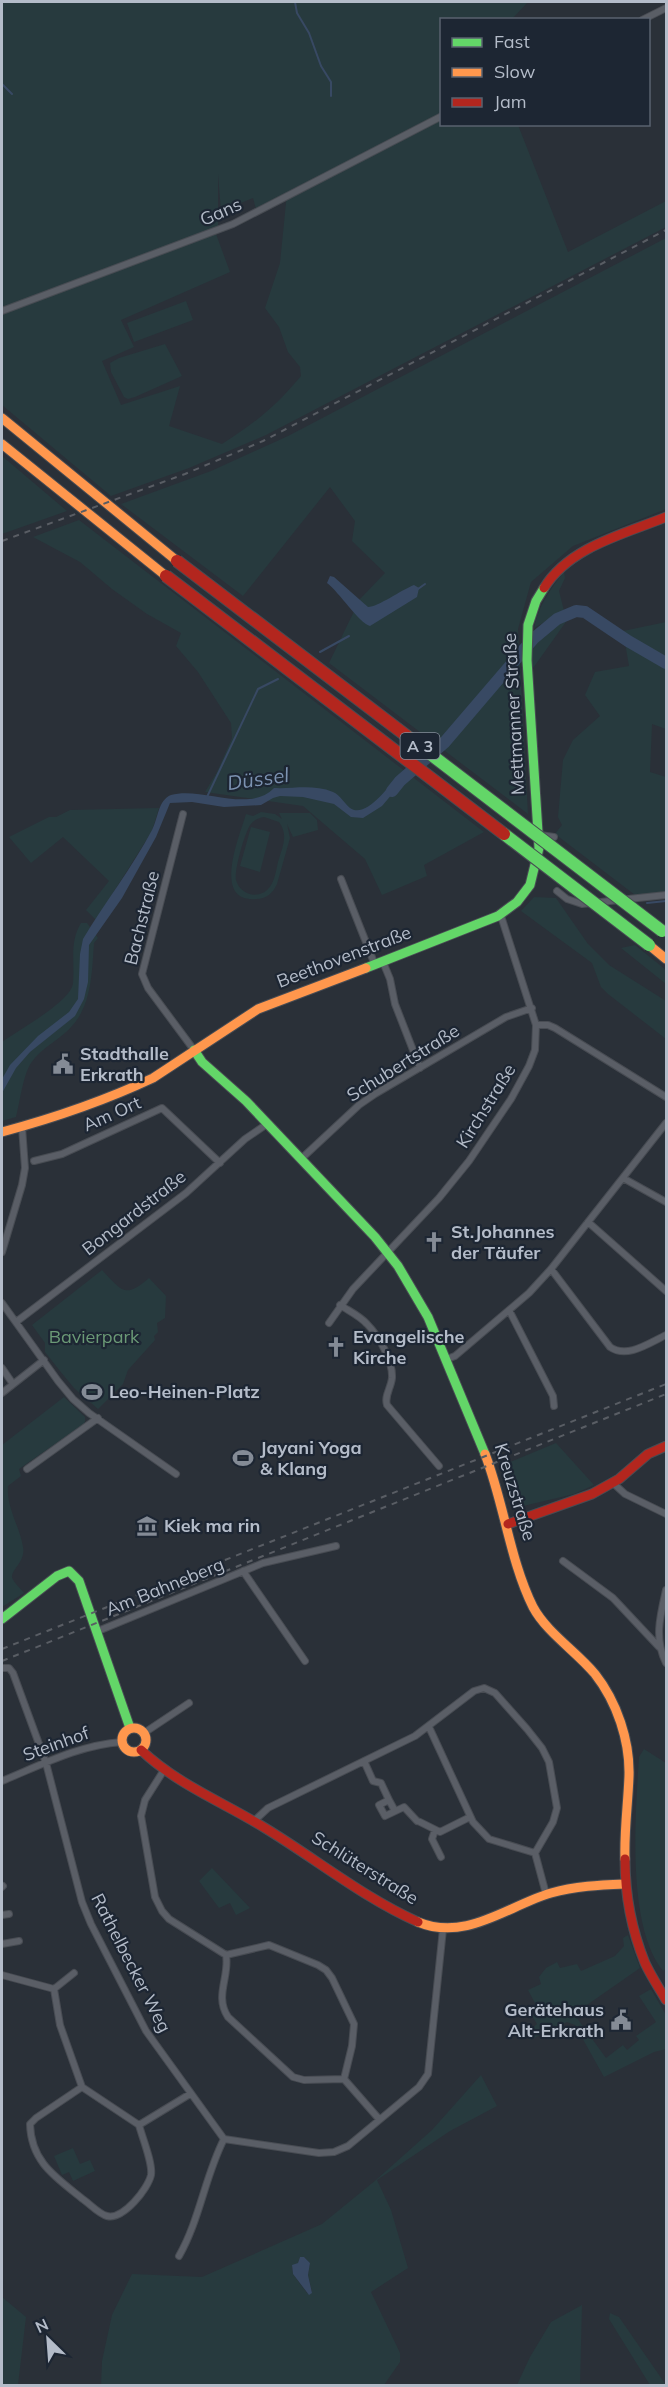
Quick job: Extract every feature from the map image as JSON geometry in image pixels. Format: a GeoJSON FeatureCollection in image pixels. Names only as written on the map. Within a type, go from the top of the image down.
{"type":"FeatureCollection","features":[{"type":"Feature","properties":{"kind":"main road","name":"A 3"},"geometry":{"type":"LineString","coordinates":[[2,418],[177,561],[664,933]]}},
{"type":"Feature","properties":{"kind":"main road","name":"A 3"},"geometry":{"type":"LineString","coordinates":[[2,444],[166,576],[666,959]]}},
{"type":"Feature","properties":{"kind":"main road","name":"Mettmanner Straße"},"geometry":{"type":"LineString","coordinates":[[512,908],[530,887],[535,876],[539,835],[527,660],[527,633],[532,612],[541,591],[552,575],[566,562],[589,549],[666,517]]}},
{"type":"Feature","properties":{"kind":"main road","name":"Beethovenstraße"},"geometry":{"type":"LineString","coordinates":[[2,1132],[85,1108],[135,1087],[258,1010],[501,916],[512,908]]}},
{"type":"Feature","properties":{"kind":"main road","name":"Kreuzstraße"},"geometry":{"type":"LineString","coordinates":[[194,1050],[202,1062],[266,1122],[388,1252],[417,1297],[447,1359],[495,1479],[520,1576],[534,1609],[606,1689],[623,1729],[629,1775],[624,1826],[625,1884],[637,1940],[646,1965],[666,2000]]}},
{"type":"Feature","properties":{"kind":"main road"},"geometry":{"type":"LineString","coordinates":[[508,1524],[592,1494],[612,1483],[640,1459],[666,1446]]}},
{"type":"Feature","properties":{"kind":"main road"},"geometry":{"type":"LineString","coordinates":[[2,1619],[57,1576],[69,1571],[78,1579],[130,1728]]}},
{"type":"Feature","properties":{"kind":"main road"},"geometry":{"type":"LineString","coordinates":[[130,1728],[138,1728],[144,1733],[146,1742],[141,1750],[129,1751],[122,1742],[124,1733],[130,1728]]}},
{"type":"Feature","properties":{"kind":"main road","name":"Schlüterstraße"},"geometry":{"type":"LineString","coordinates":[[141,1750],[165,1770],[254,1821],[413,1920],[443,1929],[475,1925],[546,1894],[572,1888],[625,1884]]}},
{"type":"Feature","properties":{"kind":"street"},"geometry":{"type":"LineString","coordinates":[[646,18],[666,9]]}},
{"type":"Feature","properties":{"kind":"street","name":"Gans"},"geometry":{"type":"LineString","coordinates":[[2,311],[233,224],[440,117]]}},
{"type":"Feature","properties":{"kind":"street","name":"Bachstraße"},"geometry":{"type":"LineString","coordinates":[[183,814],[142,974],[148,988],[194,1050]]}},
{"type":"Feature","properties":{"kind":"street"},"geometry":{"type":"LineString","coordinates":[[539,835],[554,837]]}},
{"type":"Feature","properties":{"kind":"street"},"geometry":{"type":"LineString","coordinates":[[341,879],[379,963],[390,979],[395,1004],[420,1068]]}},
{"type":"Feature","properties":{"kind":"street"},"geometry":{"type":"LineString","coordinates":[[557,891],[567,899],[582,904],[666,895]]}},
{"type":"Feature","properties":{"kind":"street","name":"Kirchstraße"},"geometry":{"type":"LineString","coordinates":[[329,1323],[340,1305],[439,1198],[469,1161],[511,1099],[534,1051],[536,1025],[532,1008],[501,916]]}},
{"type":"Feature","properties":{"kind":"street","name":"Schubertstraße"},"geometry":{"type":"LineString","coordinates":[[301,1159],[360,1105],[506,1017],[532,1008]]}},
{"type":"Feature","properties":{"kind":"street"},"geometry":{"type":"LineString","coordinates":[[536,1025],[548,1025],[555,1028],[666,1097]]}},
{"type":"Feature","properties":{"kind":"street","name":"Am Ort"},"geometry":{"type":"LineString","coordinates":[[34,1161],[62,1155],[162,1108],[220,1163]]}},
{"type":"Feature","properties":{"kind":"street","name":"Bongardstraße"},"geometry":{"type":"LineString","coordinates":[[16,1322],[170,1206],[266,1122]]}},
{"type":"Feature","properties":{"kind":"street"},"geometry":{"type":"LineString","coordinates":[[447,1359],[455,1356],[530,1293],[666,1123]]}},
{"type":"Feature","properties":{"kind":"street"},"geometry":{"type":"LineString","coordinates":[[2,1252],[25,1168],[22,1127]]}},
{"type":"Feature","properties":{"kind":"street"},"geometry":{"type":"LineString","coordinates":[[623,1178],[666,1202]]}},
{"type":"Feature","properties":{"kind":"street"},"geometry":{"type":"LineString","coordinates":[[588,1221],[666,1290]]}},
{"type":"Feature","properties":{"kind":"street"},"geometry":{"type":"LineString","coordinates":[[551,1269],[610,1347],[616,1351],[631,1351],[666,1335]]}},
{"type":"Feature","properties":{"kind":"street"},"geometry":{"type":"LineString","coordinates":[[2,1303],[66,1392],[176,1474]]}},
{"type":"Feature","properties":{"kind":"street"},"geometry":{"type":"LineString","coordinates":[[340,1305],[372,1329],[390,1363],[392,1378],[386,1400],[387,1405],[439,1466]]}},
{"type":"Feature","properties":{"kind":"street"},"geometry":{"type":"LineString","coordinates":[[509,1310],[553,1396],[554,1406]]}},
{"type":"Feature","properties":{"kind":"street"},"geometry":{"type":"LineString","coordinates":[[2,1393],[44,1360]]}},
{"type":"Feature","properties":{"kind":"street"},"geometry":{"type":"LineString","coordinates":[[2,1368],[13,1384]]}},
{"type":"Feature","properties":{"kind":"street"},"geometry":{"type":"LineString","coordinates":[[27,1469],[98,1418]]}},
{"type":"Feature","properties":{"kind":"street"},"geometry":{"type":"LineString","coordinates":[[612,1483],[626,1494],[666,1514]]}},
{"type":"Feature","properties":{"kind":"street","name":"Am Bahneberg"},"geometry":{"type":"LineString","coordinates":[[98,1631],[243,1571],[281,1558],[336,1546]]}},
{"type":"Feature","properties":{"kind":"street"},"geometry":{"type":"LineString","coordinates":[[563,1561],[614,1598],[659,1647],[666,1663]]}},
{"type":"Feature","properties":{"kind":"street"},"geometry":{"type":"LineString","coordinates":[[243,1571],[304,1661]]}},
{"type":"Feature","properties":{"kind":"street"},"geometry":{"type":"LineString","coordinates":[[659,1647],[659,1625],[666,1590]]}},
{"type":"Feature","properties":{"kind":"street"},"geometry":{"type":"LineString","coordinates":[[644,1630],[659,1625]]}},
{"type":"Feature","properties":{"kind":"street","name":"Rathelbecker Weg"},"geometry":{"type":"LineString","coordinates":[[2,1668],[9,1668],[13,1672],[46,1762],[79,1892],[91,1924],[146,2031],[224,2139]]}},
{"type":"Feature","properties":{"kind":"street"},"geometry":{"type":"LineString","coordinates":[[254,1821],[268,1808],[429,1727],[474,1691],[484,1688],[495,1694],[537,1740],[549,1762],[557,1808],[553,1822],[535,1853],[546,1894]]}},
{"type":"Feature","properties":{"kind":"street"},"geometry":{"type":"LineString","coordinates":[[144,1733],[189,1703]]}},
{"type":"Feature","properties":{"kind":"street"},"geometry":{"type":"LineString","coordinates":[[429,1727],[470,1817],[489,1839],[535,1853]]}},
{"type":"Feature","properties":{"kind":"street","name":"Steinhof"},"geometry":{"type":"LineString","coordinates":[[2,1781],[77,1750],[122,1742]]}},
{"type":"Feature","properties":{"kind":"street"},"geometry":{"type":"LineString","coordinates":[[364,1761],[373,1780],[381,1783],[395,1811]]}},
{"type":"Feature","properties":{"kind":"street"},"geometry":{"type":"LineString","coordinates":[[165,1770],[145,1800],[141,1816],[155,1897],[162,1911],[169,1920],[226,1954],[269,1945],[326,1970],[354,2024],[352,2046],[344,2079]]}},
{"type":"Feature","properties":{"kind":"street"},"geometry":{"type":"LineString","coordinates":[[389,1800],[379,1805],[385,1816],[405,1807],[418,1822],[440,1832],[470,1817]]}},
{"type":"Feature","properties":{"kind":"street"},"geometry":{"type":"LineString","coordinates":[[435,1830],[432,1839],[441,1857]]}},
{"type":"Feature","properties":{"kind":"street"},"geometry":{"type":"LineString","coordinates":[[2,1915],[9,1914]]}},
{"type":"Feature","properties":{"kind":"street"},"geometry":{"type":"LineString","coordinates":[[179,2256],[188,2240],[212,2167],[224,2139],[319,2153],[334,2152],[348,2146],[419,2087],[428,2074],[443,1929]]}},
{"type":"Feature","properties":{"kind":"street"},"geometry":{"type":"LineString","coordinates":[[2,1944],[19,1941]]}},
{"type":"Feature","properties":{"kind":"street"},"geometry":{"type":"LineString","coordinates":[[226,1954],[228,1964],[221,1997],[222,2006],[228,2017],[293,2077],[316,2081],[344,2079]]}},
{"type":"Feature","properties":{"kind":"street"},"geometry":{"type":"LineString","coordinates":[[54,1989],[74,1972]]}},
{"type":"Feature","properties":{"kind":"street"},"geometry":{"type":"LineString","coordinates":[[2,1975],[54,1989]]}},
{"type":"Feature","properties":{"kind":"street"},"geometry":{"type":"LineString","coordinates":[[54,1989],[60,2025],[82,2088],[139,2125],[151,2167],[151,2175],[128,2209],[118,2216],[104,2215],[45,2169],[32,2143],[30,2124],[82,2088]]}},
{"type":"Feature","properties":{"kind":"street"},"geometry":{"type":"LineString","coordinates":[[344,2079],[379,2119]]}},
{"type":"Feature","properties":{"kind":"street"},"geometry":{"type":"LineString","coordinates":[[139,2125],[190,2094]]}},
{"type":"Feature","properties":{"kind":"green space"},"geometry":{"type":"Polygon","coordinates":[[[2,2],[528,2],[513,18],[440,18],[440,126],[518,126],[568,252],[666,201],[666,227],[266,435],[189,468],[111,496],[2,405],[2,2]],[[218,174],[218,228],[51,293],[216,234],[230,272],[121,320],[134,347],[102,361],[121,405],[180,386],[169,426],[222,444],[264,414],[301,376],[300,367],[288,352],[279,327],[265,308],[280,263],[287,193],[256,209],[253,198],[221,211],[218,174]]]}},
{"type":"Feature","properties":{"kind":"green space"},"geometry":{"type":"Polygon","coordinates":[[[666,238],[666,509],[573,546],[531,582],[518,629],[528,814],[329,663],[360,599],[385,573],[352,541],[355,521],[330,487],[243,596],[121,504],[211,471],[288,436],[666,238]]]}},
{"type":"Feature","properties":{"kind":"green space"},"geometry":{"type":"Polygon","coordinates":[[[186,301],[193,320],[134,342],[127,323],[186,301]]]}},
{"type":"Feature","properties":{"kind":"green space"},"geometry":{"type":"Polygon","coordinates":[[[165,344],[182,376],[135,397],[128,399],[124,397],[111,372],[110,363],[165,344]]]}},
{"type":"Feature","properties":{"kind":"green space"},"geometry":{"type":"Polygon","coordinates":[[[2,456],[67,511],[2,534],[2,456]]]}},
{"type":"Feature","properties":{"kind":"green space"},"geometry":{"type":"Polygon","coordinates":[[[79,520],[484,832],[424,865],[427,876],[382,895],[365,859],[303,806],[205,792],[232,738],[231,723],[198,672],[176,646],[181,633],[147,614],[80,562],[33,537],[79,520]]]}},
{"type":"Feature","properties":{"kind":"green space"},"geometry":{"type":"Polygon","coordinates":[[[564,572],[565,578],[559,591],[564,611],[534,628],[545,599],[564,572]]]}},
{"type":"Feature","properties":{"kind":"green space"},"geometry":{"type":"Polygon","coordinates":[[[568,619],[531,671],[531,646],[563,620],[568,619]]]}},
{"type":"Feature","properties":{"kind":"green space"},"geometry":{"type":"Polygon","coordinates":[[[666,622],[666,729],[652,724],[650,772],[666,777],[666,892],[635,895],[555,834],[562,825],[558,817],[563,760],[573,740],[600,716],[585,695],[595,672],[629,666],[623,631],[666,622]]]}},
{"type":"Feature","properties":{"kind":"green space"},"geometry":{"type":"Polygon","coordinates":[[[159,808],[152,831],[96,920],[86,910],[109,881],[63,837],[31,863],[9,837],[49,817],[56,817],[70,810],[159,808]]]}},
{"type":"Feature","properties":{"kind":"green space"},"geometry":{"type":"Polygon","coordinates":[[[261,812],[275,814],[282,819],[279,813],[310,813],[317,820],[318,830],[293,837],[287,824],[290,838],[277,884],[269,895],[256,899],[242,897],[235,890],[231,879],[235,851],[246,814],[253,816],[261,812]],[[264,817],[255,820],[249,827],[236,869],[236,880],[241,889],[250,894],[265,892],[273,882],[284,842],[284,832],[279,822],[264,817]]]}},
{"type":"Feature","properties":{"kind":"green space"},"geometry":{"type":"Polygon","coordinates":[[[251,827],[270,832],[260,872],[240,866],[251,827]]]}},
{"type":"Feature","properties":{"kind":"green space"},"geometry":{"type":"Polygon","coordinates":[[[534,897],[556,898],[588,944],[609,965],[666,1001],[666,1039],[601,987],[592,963],[521,911],[534,897]]]}},
{"type":"Feature","properties":{"kind":"green space"},"geometry":{"type":"Polygon","coordinates":[[[81,923],[87,923],[98,938],[94,943],[90,987],[84,1008],[72,1026],[31,1063],[24,1081],[16,1117],[2,1121],[2,1042],[54,1007],[70,990],[73,983],[75,938],[81,923]]]}},
{"type":"Feature","properties":{"kind":"green space"},"geometry":{"type":"Polygon","coordinates":[[[635,945],[666,970],[666,984],[621,948],[635,945]]]}},
{"type":"Feature","properties":{"kind":"green space","name":"Bavierpark"},"geometry":{"type":"Polygon","coordinates":[[[102,1270],[124,1290],[134,1289],[149,1278],[166,1296],[165,1318],[157,1323],[158,1332],[154,1336],[155,1340],[128,1370],[123,1384],[98,1409],[74,1388],[45,1352],[45,1343],[32,1325],[102,1270]]]}},
{"type":"Feature","properties":{"kind":"green space","name":"Bavierpark"},"geometry":{"type":"Polygon","coordinates":[[[64,1397],[85,1417],[84,1424],[19,1469],[21,1476],[8,1486],[9,1502],[23,1552],[12,1577],[24,1593],[2,1607],[2,1445],[64,1397]]]}},
{"type":"Feature","properties":{"kind":"green space"},"geometry":{"type":"Polygon","coordinates":[[[556,1443],[594,1485],[574,1494],[523,1506],[518,1505],[501,1466],[556,1443]]]}},
{"type":"Feature","properties":{"kind":"green space"},"geometry":{"type":"Polygon","coordinates":[[[644,1749],[666,1763],[666,1969],[663,1971],[652,1952],[644,1929],[636,1875],[638,1772],[639,1757],[644,1749]]]}},
{"type":"Feature","properties":{"kind":"green space"},"geometry":{"type":"Polygon","coordinates":[[[212,1868],[250,1908],[236,1915],[230,1903],[219,1908],[199,1881],[212,1868]]]}},
{"type":"Feature","properties":{"kind":"green space"},"geometry":{"type":"Polygon","coordinates":[[[628,1935],[640,1968],[574,2014],[606,2058],[623,2045],[627,2050],[639,2040],[636,2036],[656,2022],[639,1996],[651,1989],[666,2015],[666,2049],[654,2052],[604,2077],[575,2025],[567,2022],[530,2040],[526,2033],[537,2024],[532,2016],[538,2009],[528,1990],[541,1984],[539,1977],[546,1968],[557,1962],[560,1968],[577,1964],[581,1971],[615,1956],[624,1946],[623,1938],[628,1935]]]}},
{"type":"Feature","properties":{"kind":"green space"},"geometry":{"type":"Polygon","coordinates":[[[481,2075],[497,2106],[450,2131],[377,2180],[391,2210],[408,2268],[371,2292],[400,2353],[400,2362],[384,2385],[101,2386],[102,2361],[112,2315],[132,2274],[202,2277],[322,2224],[432,2130],[481,2075]],[[300,2257],[298,2263],[292,2266],[293,2274],[307,2293],[312,2292],[308,2275],[310,2263],[304,2257],[300,2257]]]}},
{"type":"Feature","properties":{"kind":"green space"},"geometry":{"type":"Polygon","coordinates":[[[73,2148],[80,2164],[90,2160],[95,2171],[73,2181],[69,2172],[62,2175],[54,2156],[73,2148]]]}},
{"type":"Feature","properties":{"kind":"green space"},"geometry":{"type":"Polygon","coordinates":[[[2,2297],[26,2317],[18,2385],[2,2385],[2,2297]]]}},
{"type":"Feature","properties":{"kind":"green space"},"geometry":{"type":"Polygon","coordinates":[[[582,2305],[580,2385],[517,2385],[530,2357],[551,2322],[582,2305]]]}},
{"type":"Feature","properties":{"kind":"green space"},"geometry":{"type":"Polygon","coordinates":[[[610,2313],[619,2317],[666,2385],[650,2385],[609,2319],[610,2313]]]}},
{"type":"Feature","properties":{"kind":"water"},"geometry":{"type":"Polygon","coordinates":[[[330,576],[368,607],[414,585],[419,588],[417,597],[370,626],[360,619],[327,583],[330,576]]]}},
{"type":"Feature","properties":{"kind":"water"},"geometry":{"type":"Polygon","coordinates":[[[396,777],[404,780],[382,806],[363,818],[351,817],[334,804],[303,797],[280,796],[261,805],[224,807],[192,802],[170,803],[156,837],[122,898],[89,945],[88,982],[84,999],[75,1016],[30,1052],[16,1068],[2,1093],[2,1079],[10,1065],[38,1036],[69,1012],[78,999],[83,939],[144,844],[154,826],[161,805],[167,797],[183,793],[252,799],[274,788],[311,787],[333,792],[350,808],[356,810],[376,801],[396,777]]]}},
{"type":"Feature","properties":{"kind":"water"},"geometry":{"type":"Polygon","coordinates":[[[300,2257],[304,2257],[310,2263],[308,2275],[312,2293],[309,2295],[293,2274],[292,2265],[298,2263],[300,2257]]]}},
{"type":"Feature","properties":{"kind":"waterway"},"geometry":{"type":"LineString","coordinates":[[295,2],[297,13],[309,33],[321,66],[331,82],[331,96]]}},
{"type":"Feature","properties":{"kind":"waterway"},"geometry":{"type":"LineString","coordinates":[[2,84],[12,94]]}},
{"type":"Feature","properties":{"kind":"waterway"},"geometry":{"type":"LineString","coordinates":[[418,589],[425,584]]}},
{"type":"Feature","properties":{"kind":"waterway","name":"Düssel"},"geometry":{"type":"LineString","coordinates":[[392,791],[400,781],[444,743],[533,639],[557,619],[576,611],[585,612],[666,663]]}},
{"type":"Feature","properties":{"kind":"waterway"},"geometry":{"type":"LineString","coordinates":[[320,652],[349,636]]}},
{"type":"Feature","properties":{"kind":"waterway"},"geometry":{"type":"LineString","coordinates":[[207,797],[258,689],[278,679]]}},
{"type":"Feature","properties":{"kind":"waterway"},"geometry":{"type":"LineString","coordinates":[[647,903],[666,901]]}},
{"type":"Feature","properties":{"kind":"railway"},"geometry":{"type":"LineString","coordinates":[[2,541],[185,474],[263,441],[666,230]]}},
{"type":"Feature","properties":{"kind":"railway"},"geometry":{"type":"LineString","coordinates":[[2,1649],[666,1384]]}},
{"type":"Feature","properties":{"kind":"railway"},"geometry":{"type":"LineString","coordinates":[[2,1661],[666,1394]]}},
{"type":"Feature","properties":{"kind":"traffic: fast"},"geometry":{"type":"LineString","coordinates":[[366,968],[498,916],[517,902],[530,885],[539,848],[527,660],[528,625],[536,601],[544,588]]}},
{"type":"Feature","properties":{"kind":"traffic: fast"},"geometry":{"type":"LineString","coordinates":[[408,737],[662,931]]}},
{"type":"Feature","properties":{"kind":"traffic: fast"},"geometry":{"type":"LineString","coordinates":[[504,834],[649,945]]}},
{"type":"Feature","properties":{"kind":"traffic: fast"},"geometry":{"type":"LineString","coordinates":[[194,1050],[202,1062],[246,1101],[375,1237],[398,1266],[428,1317],[485,1454]]}},
{"type":"Feature","properties":{"kind":"traffic: fast"},"geometry":{"type":"LineString","coordinates":[[2,1619],[57,1576],[69,1571],[79,1581],[130,1728]]}},
{"type":"Feature","properties":{"kind":"traffic: slow"},"geometry":{"type":"LineString","coordinates":[[2,418],[177,561]]}},
{"type":"Feature","properties":{"kind":"traffic: slow"},"geometry":{"type":"LineString","coordinates":[[2,444],[166,576]]}},
{"type":"Feature","properties":{"kind":"traffic: slow"},"geometry":{"type":"LineString","coordinates":[[649,945],[666,959]]}},
{"type":"Feature","properties":{"kind":"traffic: slow"},"geometry":{"type":"LineString","coordinates":[[2,1132],[79,1108],[153,1078],[258,1009],[366,968]]}},
{"type":"Feature","properties":{"kind":"traffic: slow"},"geometry":{"type":"LineString","coordinates":[[485,1454],[518,1571],[533,1607],[554,1634],[595,1674],[610,1697],[621,1722],[629,1763],[625,1859]]}},
{"type":"Feature","properties":{"kind":"traffic: slow"},"geometry":{"type":"LineString","coordinates":[[134,1728],[139,1729],[145,1735],[146,1740],[145,1745],[139,1751],[134,1752],[129,1751],[123,1745],[122,1740],[123,1735],[129,1729],[134,1728]]}},
{"type":"Feature","properties":{"kind":"traffic: slow"},"geometry":{"type":"LineString","coordinates":[[418,1922],[436,1927],[453,1928],[470,1925],[551,1893],[578,1887],[625,1884]]}},
{"type":"Feature","properties":{"kind":"traffic: jam"},"geometry":{"type":"LineString","coordinates":[[544,588],[555,574],[583,552],[616,536],[666,517]]}},
{"type":"Feature","properties":{"kind":"traffic: jam"},"geometry":{"type":"LineString","coordinates":[[177,561],[408,737]]}},
{"type":"Feature","properties":{"kind":"traffic: jam"},"geometry":{"type":"LineString","coordinates":[[166,576],[504,834]]}},
{"type":"Feature","properties":{"kind":"traffic: jam"},"geometry":{"type":"LineString","coordinates":[[508,1524],[592,1494],[619,1479],[648,1454],[666,1446]]}},
{"type":"Feature","properties":{"kind":"traffic: jam"},"geometry":{"type":"LineString","coordinates":[[141,1750],[185,1783],[265,1828],[378,1902],[418,1922]]}},
{"type":"Feature","properties":{"kind":"traffic: jam"},"geometry":{"type":"LineString","coordinates":[[625,1859],[628,1899],[636,1938],[645,1963],[666,2000]]}},
{"type":"Feature","properties":{"kind":"place","name":"Stadthalle Erkrath"},"geometry":{"type":"Point","coordinates":[63,1064]}},
{"type":"Feature","properties":{"kind":"place","name":"St.Johannes der Täufer"},"geometry":{"type":"Point","coordinates":[434,1242]}},
{"type":"Feature","properties":{"kind":"place","name":"Evangelische Kirche"},"geometry":{"type":"Point","coordinates":[336,1347]}},
{"type":"Feature","properties":{"kind":"place","name":"Leo-Heinen-Platz"},"geometry":{"type":"Point","coordinates":[92,1392]}},
{"type":"Feature","properties":{"kind":"place","name":"Jayani Yoga & Klang"},"geometry":{"type":"Point","coordinates":[243,1458]}},
{"type":"Feature","properties":{"kind":"place","name":"Kiek ma rin"},"geometry":{"type":"Point","coordinates":[147,1526]}},
{"type":"Feature","properties":{"kind":"place","name":"Gerätehaus Alt-Erkrath"},"geometry":{"type":"Point","coordinates":[621,2020]}}]}
